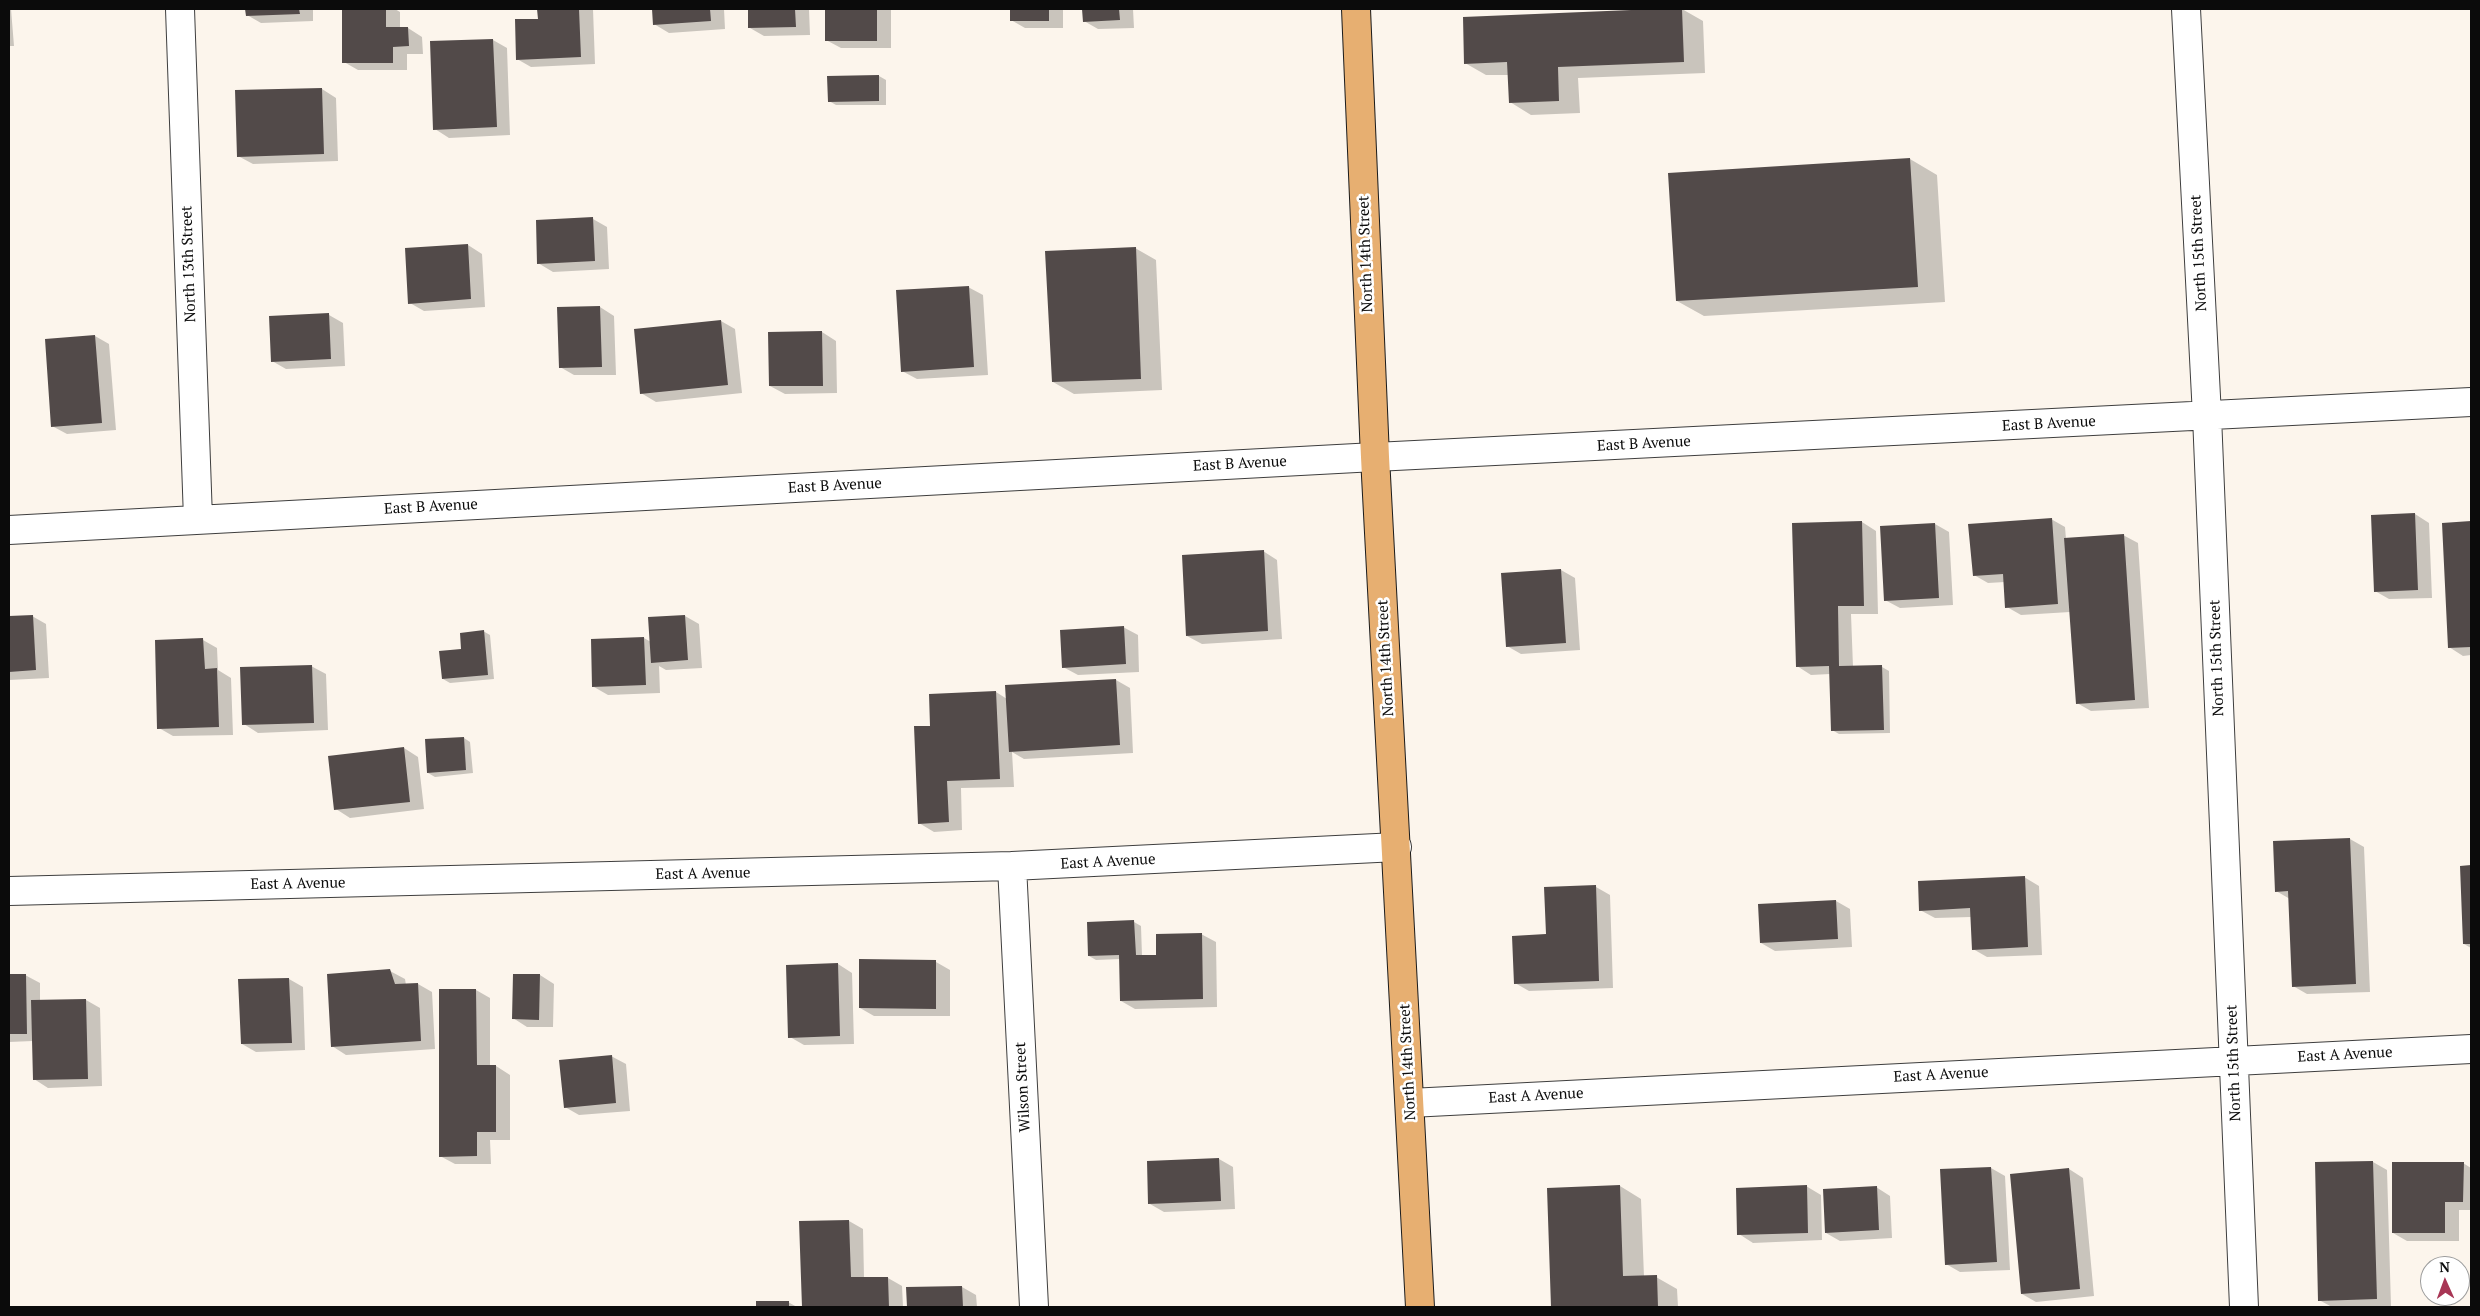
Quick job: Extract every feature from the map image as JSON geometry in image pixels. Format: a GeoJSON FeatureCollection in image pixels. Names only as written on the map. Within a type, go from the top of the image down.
{"type":"FeatureCollection","features":[{"type":"Feature","properties":{"kind":"main road","name":"North 14th Street"},"geometry":{"type":"LineString","coordinates":[[1356,9],[1375,457],[1420,1307]]}},
{"type":"Feature","properties":{"kind":"street","name":"North 13th Street"},"geometry":{"type":"LineString","coordinates":[[180,9],[198,520]]}},
{"type":"Feature","properties":{"kind":"street","name":"North 15th Street"},"geometry":{"type":"LineString","coordinates":[[2186,9],[2207,416],[2244,1307]]}},
{"type":"Feature","properties":{"kind":"street","name":"East B Avenue"},"geometry":{"type":"LineString","coordinates":[[9,530],[1375,457],[2471,402]]}},
{"type":"Feature","properties":{"kind":"street","name":"East A Avenue"},"geometry":{"type":"LineString","coordinates":[[9,891],[1012,866],[1397,848]]}},
{"type":"Feature","properties":{"kind":"street","name":"Wilson Street"},"geometry":{"type":"LineString","coordinates":[[1012,866],[1034,1307]]}},
{"type":"Feature","properties":{"kind":"street","name":"East A Avenue"},"geometry":{"type":"LineString","coordinates":[[1410,1103],[2471,1049]]}},
{"type":"Feature","properties":{"kind":"building"},"geometry":{"type":"Polygon","coordinates":[[[245,9],[299,9],[300,14],[246,16],[245,9]]]}},
{"type":"Feature","properties":{"kind":"building"},"geometry":{"type":"Polygon","coordinates":[[[342,9],[386,9],[386,27],[408,27],[409,46],[393,47],[393,63],[342,63],[342,9]]]}},
{"type":"Feature","properties":{"kind":"building"},"geometry":{"type":"Polygon","coordinates":[[[537,9],[579,9],[581,57],[516,60],[515,19],[538,19],[537,9]]]}},
{"type":"Feature","properties":{"kind":"building"},"geometry":{"type":"Polygon","coordinates":[[[652,9],[710,9],[711,21],[653,25],[652,9]]]}},
{"type":"Feature","properties":{"kind":"building"},"geometry":{"type":"Polygon","coordinates":[[[748,9],[795,9],[796,27],[748,28],[748,9]]]}},
{"type":"Feature","properties":{"kind":"building"},"geometry":{"type":"Polygon","coordinates":[[[825,9],[877,9],[877,41],[825,41],[825,9]]]}},
{"type":"Feature","properties":{"kind":"building"},"geometry":{"type":"Polygon","coordinates":[[[1010,9],[1049,9],[1049,21],[1010,21],[1010,9]]]}},
{"type":"Feature","properties":{"kind":"building"},"geometry":{"type":"Polygon","coordinates":[[[1082,9],[1119,9],[1120,20],[1083,22],[1082,9]]]}},
{"type":"Feature","properties":{"kind":"building"},"geometry":{"type":"Polygon","coordinates":[[[1682,9],[1684,62],[1558,67],[1559,101],[1509,103],[1507,62],[1464,64],[1463,17],[1682,9]]]}},
{"type":"Feature","properties":{"kind":"building"},"geometry":{"type":"Polygon","coordinates":[[[493,39],[497,127],[433,130],[430,41],[493,39]]]}},
{"type":"Feature","properties":{"kind":"building"},"geometry":{"type":"Polygon","coordinates":[[[879,75],[879,101],[828,102],[827,76],[879,75]]]}},
{"type":"Feature","properties":{"kind":"building"},"geometry":{"type":"Polygon","coordinates":[[[322,88],[324,154],[237,157],[235,90],[322,88]]]}},
{"type":"Feature","properties":{"kind":"building"},"geometry":{"type":"Polygon","coordinates":[[[1910,158],[1918,287],[1676,301],[1668,173],[1910,158]]]}},
{"type":"Feature","properties":{"kind":"building"},"geometry":{"type":"Polygon","coordinates":[[[593,217],[595,261],[537,264],[536,220],[593,217]]]}},
{"type":"Feature","properties":{"kind":"building"},"geometry":{"type":"Polygon","coordinates":[[[468,244],[471,299],[408,304],[405,248],[468,244]]]}},
{"type":"Feature","properties":{"kind":"building"},"geometry":{"type":"Polygon","coordinates":[[[1136,247],[1141,379],[1052,382],[1045,251],[1136,247]]]}},
{"type":"Feature","properties":{"kind":"building"},"geometry":{"type":"Polygon","coordinates":[[[969,286],[974,367],[901,372],[896,290],[969,286]]]}},
{"type":"Feature","properties":{"kind":"building"},"geometry":{"type":"Polygon","coordinates":[[[600,306],[602,367],[559,368],[557,307],[600,306]]]}},
{"type":"Feature","properties":{"kind":"building"},"geometry":{"type":"Polygon","coordinates":[[[329,313],[331,359],[271,362],[269,316],[329,313]]]}},
{"type":"Feature","properties":{"kind":"building"},"geometry":{"type":"Polygon","coordinates":[[[721,320],[728,385],[640,394],[634,329],[721,320]]]}},
{"type":"Feature","properties":{"kind":"building"},"geometry":{"type":"Polygon","coordinates":[[[822,331],[823,386],[769,386],[768,332],[822,331]]]}},
{"type":"Feature","properties":{"kind":"building"},"geometry":{"type":"Polygon","coordinates":[[[95,335],[102,423],[51,427],[45,339],[95,335]]]}},
{"type":"Feature","properties":{"kind":"building"},"geometry":{"type":"Polygon","coordinates":[[[2415,513],[2418,590],[2374,592],[2371,515],[2415,513]]]}},
{"type":"Feature","properties":{"kind":"building"},"geometry":{"type":"Polygon","coordinates":[[[2052,518],[2058,604],[2005,608],[2003,574],[1973,576],[1968,524],[2052,518]]]}},
{"type":"Feature","properties":{"kind":"building"},"geometry":{"type":"Polygon","coordinates":[[[1862,521],[1864,606],[1838,606],[1839,666],[1882,665],[1884,730],[1831,731],[1829,666],[1796,667],[1792,523],[1862,521]]]}},
{"type":"Feature","properties":{"kind":"building"},"geometry":{"type":"Polygon","coordinates":[[[2471,521],[2471,647],[2448,648],[2442,523],[2471,521]]]}},
{"type":"Feature","properties":{"kind":"building"},"geometry":{"type":"Polygon","coordinates":[[[1935,523],[1939,598],[1884,601],[1880,526],[1935,523]]]}},
{"type":"Feature","properties":{"kind":"building"},"geometry":{"type":"Polygon","coordinates":[[[2124,534],[2135,700],[2076,704],[2064,538],[2124,534]]]}},
{"type":"Feature","properties":{"kind":"building"},"geometry":{"type":"Polygon","coordinates":[[[1264,550],[1268,631],[1186,636],[1182,555],[1264,550]]]}},
{"type":"Feature","properties":{"kind":"building"},"geometry":{"type":"Polygon","coordinates":[[[1561,569],[1566,643],[1506,647],[1501,573],[1561,569]]]}},
{"type":"Feature","properties":{"kind":"building"},"geometry":{"type":"Polygon","coordinates":[[[33,615],[36,670],[9,672],[9,616],[33,615]]]}},
{"type":"Feature","properties":{"kind":"building"},"geometry":{"type":"Polygon","coordinates":[[[685,615],[688,660],[651,663],[648,617],[685,615]]]}},
{"type":"Feature","properties":{"kind":"building"},"geometry":{"type":"Polygon","coordinates":[[[1124,626],[1126,664],[1062,668],[1060,630],[1124,626]]]}},
{"type":"Feature","properties":{"kind":"building"},"geometry":{"type":"Polygon","coordinates":[[[484,630],[488,675],[442,679],[439,651],[461,649],[460,633],[484,630]]]}},
{"type":"Feature","properties":{"kind":"building"},"geometry":{"type":"Polygon","coordinates":[[[644,637],[646,685],[592,687],[591,639],[644,637]]]}},
{"type":"Feature","properties":{"kind":"building"},"geometry":{"type":"Polygon","coordinates":[[[203,638],[205,669],[217,668],[219,727],[157,729],[155,640],[203,638]]]}},
{"type":"Feature","properties":{"kind":"building"},"geometry":{"type":"Polygon","coordinates":[[[312,665],[314,723],[242,725],[240,667],[312,665]]]}},
{"type":"Feature","properties":{"kind":"building"},"geometry":{"type":"Polygon","coordinates":[[[1116,679],[1120,745],[1009,752],[1005,685],[1116,679]]]}},
{"type":"Feature","properties":{"kind":"building"},"geometry":{"type":"Polygon","coordinates":[[[996,691],[1000,779],[947,781],[949,822],[918,824],[914,726],[930,726],[929,694],[996,691]]]}},
{"type":"Feature","properties":{"kind":"building"},"geometry":{"type":"Polygon","coordinates":[[[464,737],[466,770],[427,773],[425,739],[464,737]]]}},
{"type":"Feature","properties":{"kind":"building"},"geometry":{"type":"Polygon","coordinates":[[[404,747],[410,802],[334,810],[328,756],[404,747]]]}},
{"type":"Feature","properties":{"kind":"building"},"geometry":{"type":"Polygon","coordinates":[[[2350,838],[2356,984],[2292,987],[2288,891],[2275,892],[2273,841],[2350,838]]]}},
{"type":"Feature","properties":{"kind":"building"},"geometry":{"type":"Polygon","coordinates":[[[2471,865],[2471,944],[2463,944],[2460,866],[2471,865]]]}},
{"type":"Feature","properties":{"kind":"building"},"geometry":{"type":"Polygon","coordinates":[[[2025,876],[2028,947],[1972,950],[1970,908],[1919,911],[1918,881],[2025,876]]]}},
{"type":"Feature","properties":{"kind":"building"},"geometry":{"type":"Polygon","coordinates":[[[1596,885],[1599,981],[1514,984],[1512,936],[1546,934],[1544,887],[1596,885]]]}},
{"type":"Feature","properties":{"kind":"building"},"geometry":{"type":"Polygon","coordinates":[[[1836,900],[1838,939],[1760,943],[1758,904],[1836,900]]]}},
{"type":"Feature","properties":{"kind":"building"},"geometry":{"type":"Polygon","coordinates":[[[1134,920],[1136,955],[1156,955],[1156,934],[1202,933],[1203,999],[1120,1001],[1119,955],[1088,956],[1087,922],[1134,920]]]}},
{"type":"Feature","properties":{"kind":"building"},"geometry":{"type":"Polygon","coordinates":[[[859,959],[936,960],[936,1009],[859,1008],[859,959]]]}},
{"type":"Feature","properties":{"kind":"building"},"geometry":{"type":"Polygon","coordinates":[[[838,963],[840,1036],[788,1038],[786,965],[838,963]]]}},
{"type":"Feature","properties":{"kind":"building"},"geometry":{"type":"Polygon","coordinates":[[[390,969],[395,984],[418,983],[421,1041],[331,1047],[327,974],[390,969]]]}},
{"type":"Feature","properties":{"kind":"building"},"geometry":{"type":"Polygon","coordinates":[[[9,974],[26,974],[27,1034],[9,1034],[9,974]]]}},
{"type":"Feature","properties":{"kind":"building"},"geometry":{"type":"Polygon","coordinates":[[[513,974],[540,974],[539,1020],[512,1019],[513,974]]]}},
{"type":"Feature","properties":{"kind":"building"},"geometry":{"type":"Polygon","coordinates":[[[289,978],[292,1043],[241,1044],[238,979],[289,978]]]}},
{"type":"Feature","properties":{"kind":"building"},"geometry":{"type":"Polygon","coordinates":[[[439,989],[476,989],[477,1065],[496,1065],[496,1132],[477,1132],[477,1156],[439,1157],[439,989]]]}},
{"type":"Feature","properties":{"kind":"building"},"geometry":{"type":"Polygon","coordinates":[[[86,999],[88,1079],[33,1080],[31,1000],[86,999]]]}},
{"type":"Feature","properties":{"kind":"building"},"geometry":{"type":"Polygon","coordinates":[[[612,1055],[616,1103],[564,1108],[559,1060],[612,1055]]]}},
{"type":"Feature","properties":{"kind":"building"},"geometry":{"type":"Polygon","coordinates":[[[1219,1158],[1221,1201],[1148,1204],[1147,1161],[1219,1158]]]}},
{"type":"Feature","properties":{"kind":"building"},"geometry":{"type":"Polygon","coordinates":[[[2373,1161],[2377,1299],[2318,1301],[2315,1162],[2373,1161]]]}},
{"type":"Feature","properties":{"kind":"building"},"geometry":{"type":"Polygon","coordinates":[[[2392,1162],[2464,1162],[2463,1202],[2445,1202],[2445,1233],[2392,1233],[2392,1162]]]}},
{"type":"Feature","properties":{"kind":"building"},"geometry":{"type":"Polygon","coordinates":[[[1991,1167],[1997,1262],[1945,1265],[1940,1169],[1991,1167]]]}},
{"type":"Feature","properties":{"kind":"building"},"geometry":{"type":"Polygon","coordinates":[[[2069,1168],[2080,1289],[2021,1294],[2010,1174],[2069,1168]]]}},
{"type":"Feature","properties":{"kind":"building"},"geometry":{"type":"Polygon","coordinates":[[[1620,1185],[1623,1276],[1657,1275],[1658,1307],[1551,1307],[1547,1188],[1620,1185]]]}},
{"type":"Feature","properties":{"kind":"building"},"geometry":{"type":"Polygon","coordinates":[[[1807,1185],[1808,1233],[1737,1235],[1736,1188],[1807,1185]]]}},
{"type":"Feature","properties":{"kind":"building"},"geometry":{"type":"Polygon","coordinates":[[[1877,1186],[1879,1230],[1825,1233],[1823,1189],[1877,1186]]]}},
{"type":"Feature","properties":{"kind":"building"},"geometry":{"type":"Polygon","coordinates":[[[849,1220],[851,1277],[888,1277],[889,1307],[802,1307],[799,1221],[849,1220]]]}},
{"type":"Feature","properties":{"kind":"building"},"geometry":{"type":"Polygon","coordinates":[[[962,1286],[963,1307],[907,1307],[906,1287],[962,1286]]]}},
{"type":"Feature","properties":{"kind":"building"},"geometry":{"type":"Polygon","coordinates":[[[756,1301],[789,1301],[789,1307],[756,1307],[756,1301]]]}}]}
